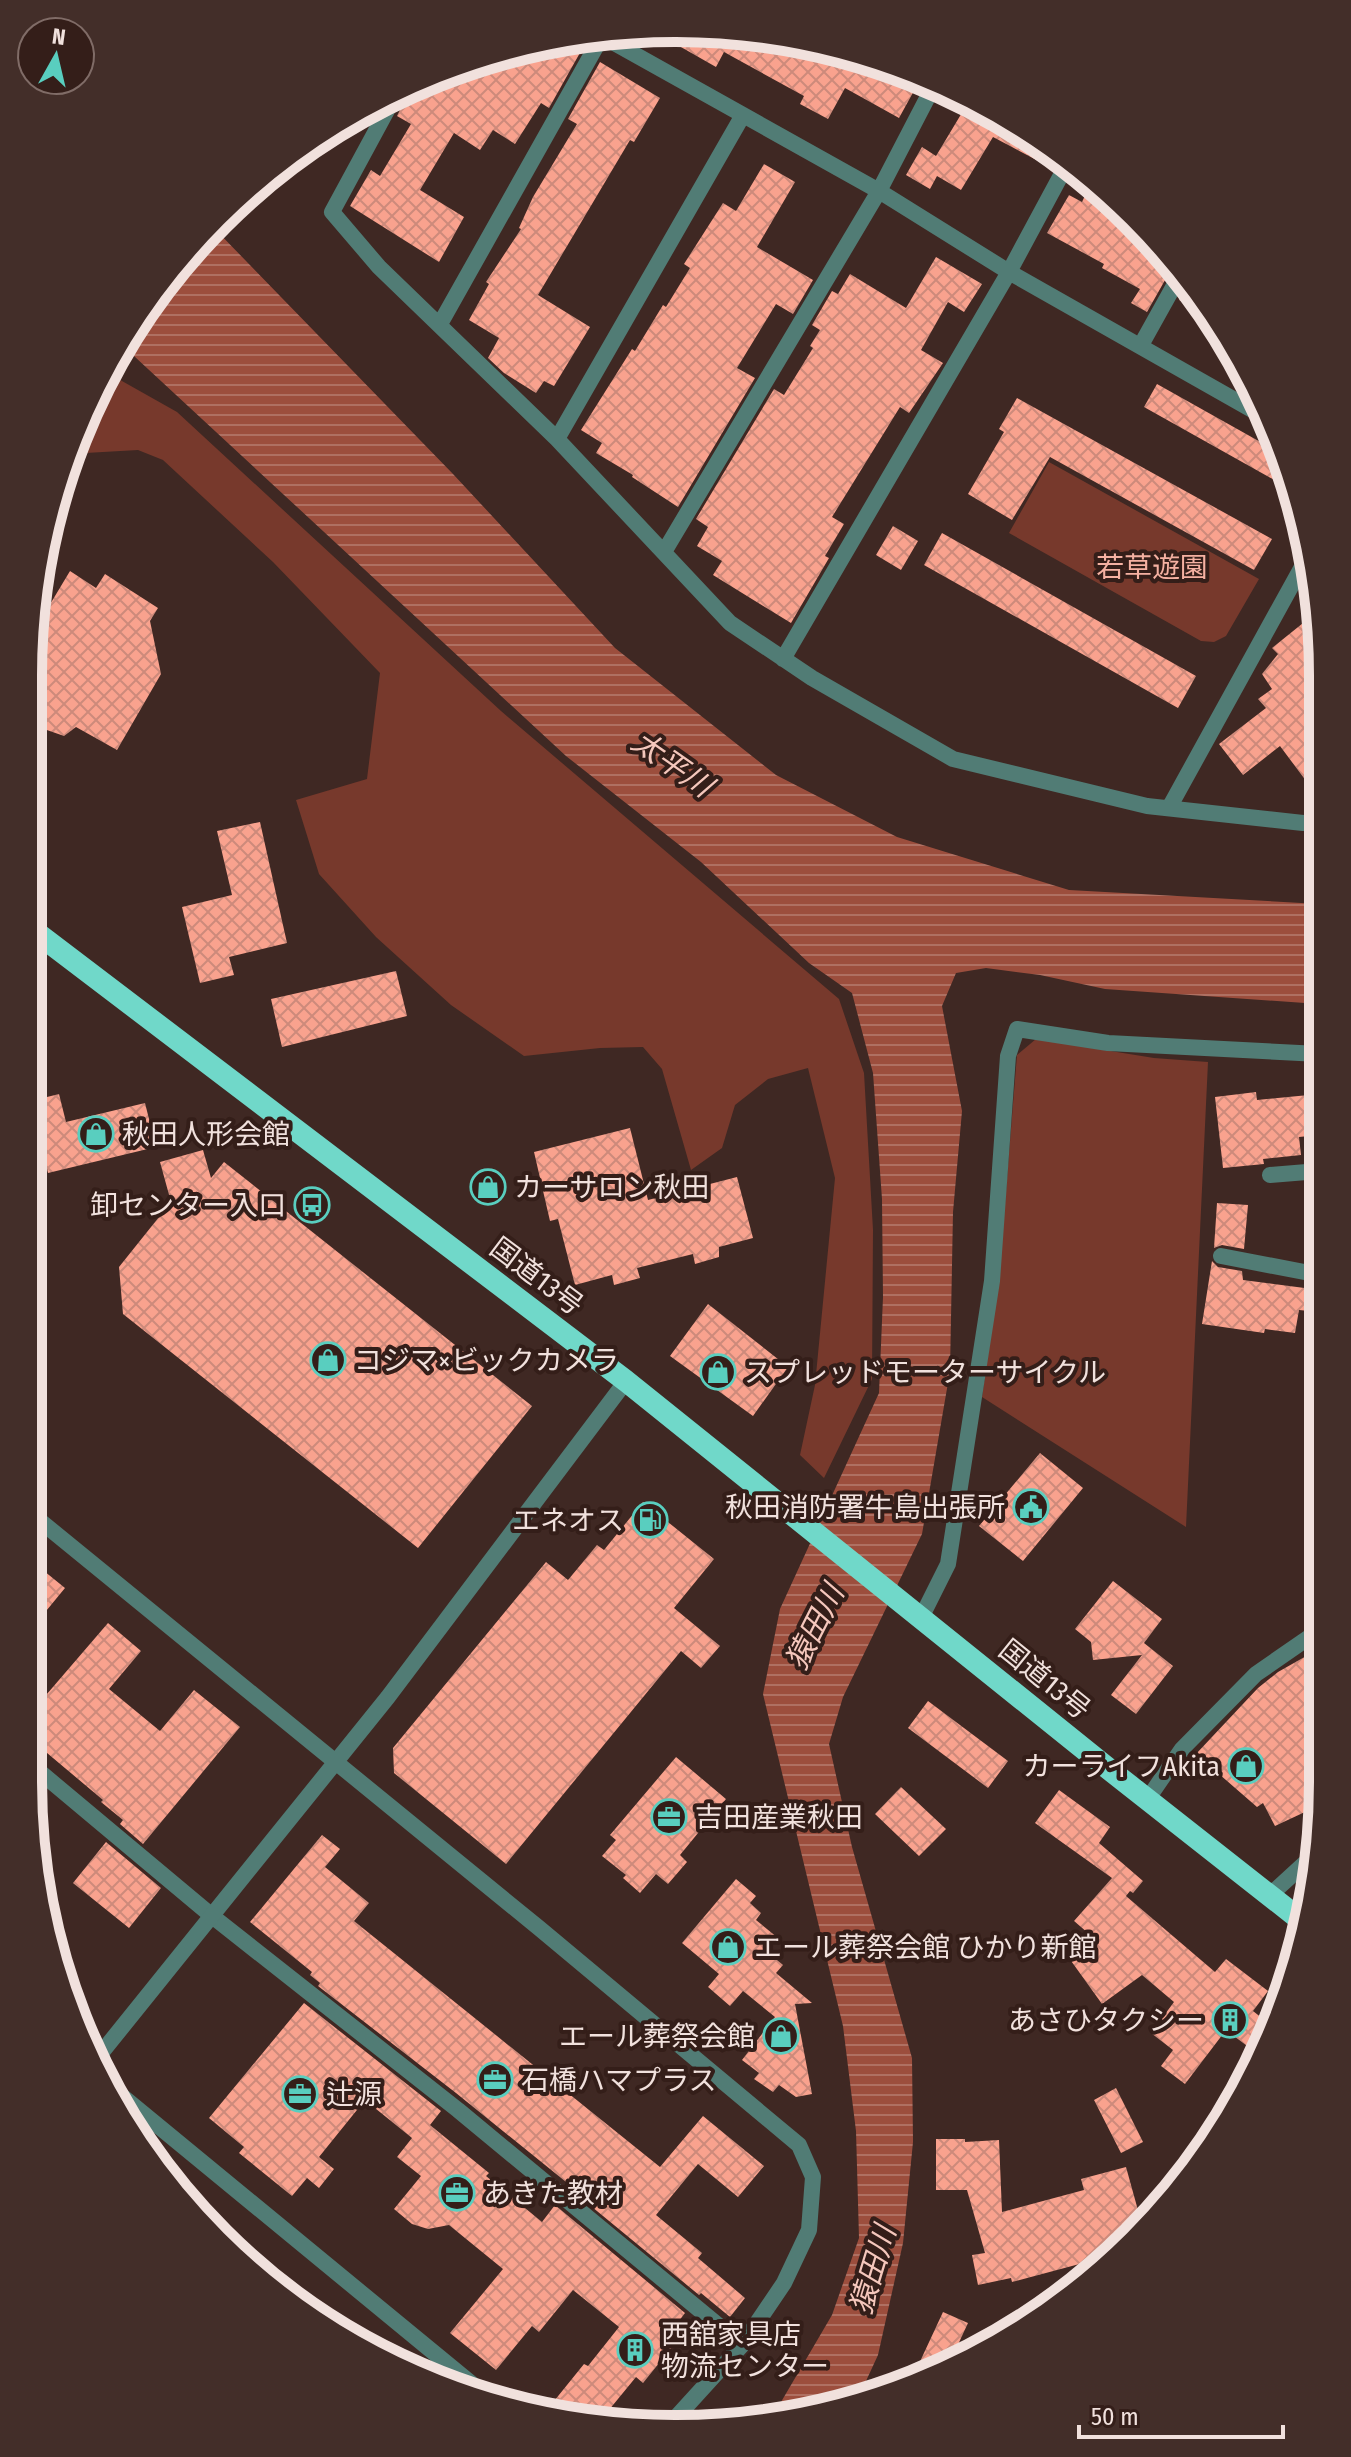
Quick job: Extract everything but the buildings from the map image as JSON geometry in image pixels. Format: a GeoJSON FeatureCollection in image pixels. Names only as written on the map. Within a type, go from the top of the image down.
{"type":"FeatureCollection","features":[{"type":"Feature","properties":{"kind":"highway","name":"国道13号"},"geometry":{"type":"LineString","coordinates":[[42,937],[626,1381],[1294,1915]]}},
{"type":"Feature","properties":{"kind":"street"},"geometry":{"type":"LineString","coordinates":[[617,45],[879,191],[1009,272],[1250,408]]}},
{"type":"Feature","properties":{"kind":"street"},"geometry":{"type":"LineString","coordinates":[[440,324],[595,47]]}},
{"type":"Feature","properties":{"kind":"street"},"geometry":{"type":"LineString","coordinates":[[664,552],[879,191],[929,95]]}},
{"type":"Feature","properties":{"kind":"street"},"geometry":{"type":"LineString","coordinates":[[386,112],[332,212],[379,267],[557,439],[730,623],[783,659],[953,759],[1147,806],[1309,823]]}},
{"type":"Feature","properties":{"kind":"street"},"geometry":{"type":"LineString","coordinates":[[557,439],[743,115]]}},
{"type":"Feature","properties":{"kind":"street"},"geometry":{"type":"LineString","coordinates":[[783,659],[1009,272],[1062,174]]}},
{"type":"Feature","properties":{"kind":"street"},"geometry":{"type":"LineString","coordinates":[[1141,345],[1174,285]]}},
{"type":"Feature","properties":{"kind":"street"},"geometry":{"type":"LineString","coordinates":[[1169,808],[1300,570]]}},
{"type":"Feature","properties":{"kind":"street"},"geometry":{"type":"LineString","coordinates":[[914,1613],[948,1564],[992,1281],[1008,1056],[1017,1029],[1108,1043],[1309,1053]]}},
{"type":"Feature","properties":{"kind":"street"},"geometry":{"type":"LineString","coordinates":[[1270,1175],[1309,1172]]}},
{"type":"Feature","properties":{"kind":"street"},"geometry":{"type":"LineString","coordinates":[[1221,1256],[1309,1273]]}},
{"type":"Feature","properties":{"kind":"street"},"geometry":{"type":"LineString","coordinates":[[102,2052],[388,1697],[626,1381]]}},
{"type":"Feature","properties":{"kind":"street"},"geometry":{"type":"LineString","coordinates":[[42,1522],[799,2145],[813,2177],[809,2230],[784,2283],[742,2345],[678,2415]]}},
{"type":"Feature","properties":{"kind":"street"},"geometry":{"type":"LineString","coordinates":[[1147,1800],[1182,1749],[1256,1674],[1309,1637]]}},
{"type":"Feature","properties":{"kind":"street"},"geometry":{"type":"LineString","coordinates":[[42,1774],[212,1916],[458,2110],[742,2345]]}},
{"type":"Feature","properties":{"kind":"street"},"geometry":{"type":"LineString","coordinates":[[1269,1896],[1304,1864]]}},
{"type":"Feature","properties":{"kind":"street"},"geometry":{"type":"LineString","coordinates":[[130,2103],[465,2379]]}},
{"type":"Feature","properties":{"kind":"green space"},"geometry":{"type":"Polygon","coordinates":[[[116,378],[177,412],[501,711],[839,999],[864,1073],[873,1230],[872,1379],[824,1478],[800,1455],[815,1385],[835,1178],[808,1068],[768,1079],[735,1105],[722,1148],[691,1170],[662,1069],[643,1047],[524,1056],[451,1005],[376,937],[319,874],[296,800],[367,779],[380,673],[273,562],[163,460],[138,450],[83,453],[116,378]]]}},
{"type":"Feature","properties":{"kind":"green space","name":"若草遊園"},"geometry":{"type":"Polygon","coordinates":[[[1049,462],[1259,579],[1226,636],[1214,642],[1201,641],[1009,533],[1049,462]]]}},
{"type":"Feature","properties":{"kind":"green space"},"geometry":{"type":"Polygon","coordinates":[[[1036,1039],[1154,1058],[1208,1062],[1186,1527],[982,1397],[999,1277],[1017,1055],[1036,1039]]]}},
{"type":"Feature","properties":{"kind":"water"},"geometry":{"type":"Polygon","coordinates":[[[221,235],[453,474],[615,648],[776,775],[897,837],[1069,890],[1309,903],[1309,1003],[1105,989],[1040,975],[986,968],[956,973],[942,1006],[962,1111],[953,1212],[950,1371],[922,1534],[843,1697],[829,1744],[852,1847],[912,2058],[913,2142],[903,2243],[878,2355],[864,2386],[778,2407],[832,2315],[859,2238],[856,2131],[843,2026],[763,1694],[780,1609],[879,1393],[883,1297],[882,1199],[873,1073],[852,993],[809,963],[701,862],[566,756],[131,353],[173,290],[221,235]]]}},
{"type":"Feature","properties":{"kind":"place","name":"秋田人形会館"},"geometry":{"type":"Point","coordinates":[96,1134]}},
{"type":"Feature","properties":{"kind":"place","name":"カーサロン秋田"},"geometry":{"type":"Point","coordinates":[488,1187]}},
{"type":"Feature","properties":{"kind":"place","name":"卸センター入口"},"geometry":{"type":"Point","coordinates":[312,1205]}},
{"type":"Feature","properties":{"kind":"place","name":"コジマ×ビックカメラ"},"geometry":{"type":"Point","coordinates":[328,1360]}},
{"type":"Feature","properties":{"kind":"place","name":"スプレッドモーターサイクル"},"geometry":{"type":"Point","coordinates":[718,1372]}},
{"type":"Feature","properties":{"kind":"place","name":"秋田消防署牛島出張所"},"geometry":{"type":"Point","coordinates":[1031,1507]}},
{"type":"Feature","properties":{"kind":"place","name":"エネオス"},"geometry":{"type":"Point","coordinates":[650,1520]}},
{"type":"Feature","properties":{"kind":"place","name":"カーライフAkita"},"geometry":{"type":"Point","coordinates":[1246,1766]}},
{"type":"Feature","properties":{"kind":"place","name":"吉田産業秋田"},"geometry":{"type":"Point","coordinates":[669,1817]}},
{"type":"Feature","properties":{"kind":"place","name":"エール葬祭会館 ひかり新館"},"geometry":{"type":"Point","coordinates":[728,1947]}},
{"type":"Feature","properties":{"kind":"place","name":"あさひタクシー"},"geometry":{"type":"Point","coordinates":[1230,2020]}},
{"type":"Feature","properties":{"kind":"place","name":"エール葬祭会館"},"geometry":{"type":"Point","coordinates":[781,2036]}},
{"type":"Feature","properties":{"kind":"place","name":"石橋ハマプラス"},"geometry":{"type":"Point","coordinates":[495,2080]}},
{"type":"Feature","properties":{"kind":"place","name":"辻源"},"geometry":{"type":"Point","coordinates":[300,2094]}},
{"type":"Feature","properties":{"kind":"place","name":"あきた教材"},"geometry":{"type":"Point","coordinates":[457,2193]}},
{"type":"Feature","properties":{"kind":"place","name":"西舘家具店 物流センター"},"geometry":{"type":"Point","coordinates":[635,2350]}},
{"type":"Feature","properties":{"kind":"water label","name":"太平川"},"geometry":{"type":"Point","coordinates":[672,764]}},
{"type":"Feature","properties":{"kind":"water label","name":"猿田川"},"geometry":{"type":"Point","coordinates":[815,1627]}},
{"type":"Feature","properties":{"kind":"water label","name":"猿田川"},"geometry":{"type":"Point","coordinates":[873,2270]}}]}
